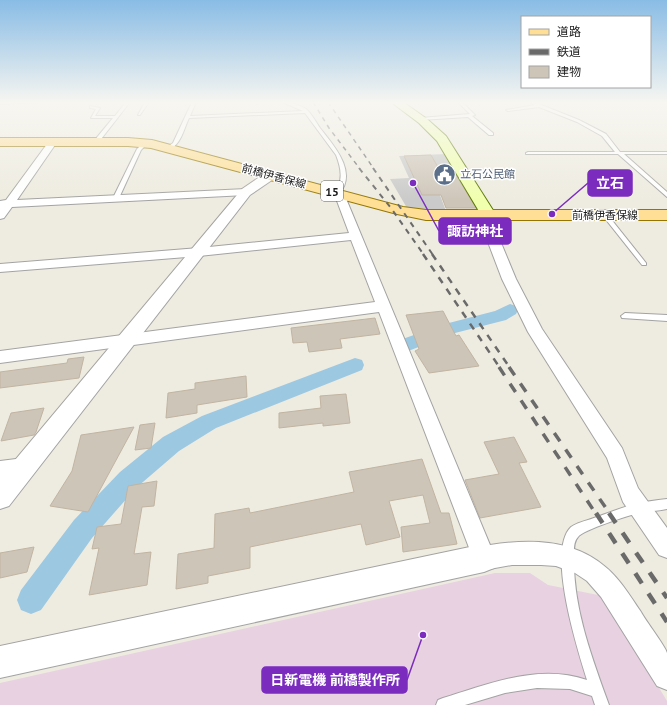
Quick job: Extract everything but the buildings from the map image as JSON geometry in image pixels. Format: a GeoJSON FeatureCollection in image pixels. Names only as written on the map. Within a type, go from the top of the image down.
{"type":"FeatureCollection","features":[{"type":"Feature","properties":{"kind":"main road"},"geometry":{"type":"LineString","coordinates":[[438,135],[446,145],[488,216]]}},
{"type":"Feature","properties":{"kind":"main road","name":"前橋伊香保線"},"geometry":{"type":"LineString","coordinates":[[0,142],[146,143],[418,214],[436,216],[667,215]]}},
{"type":"Feature","properties":{"kind":"street"},"geometry":{"type":"LineString","coordinates":[[0,216],[4,204],[52,142]]}},
{"type":"Feature","properties":{"kind":"street"},"geometry":{"type":"LineString","coordinates":[[0,497],[246,192],[271,175]]}},
{"type":"Feature","properties":{"kind":"street"},"geometry":{"type":"LineString","coordinates":[[4,204],[246,192]]}},
{"type":"Feature","properties":{"kind":"street"},"geometry":{"type":"LineString","coordinates":[[342,194],[342,201],[484,558]]}},
{"type":"Feature","properties":{"kind":"street"},"geometry":{"type":"LineString","coordinates":[[488,216],[486,221],[509,279],[536,332],[616,454],[626,486],[639,508],[667,548]]}},
{"type":"Feature","properties":{"kind":"street"},"geometry":{"type":"LineString","coordinates":[[0,268],[199,252],[356,236]]}},
{"type":"Feature","properties":{"kind":"street"},"geometry":{"type":"LineString","coordinates":[[0,357],[383,306]]}},
{"type":"Feature","properties":{"kind":"street"},"geometry":{"type":"LineString","coordinates":[[0,471],[24,467]]}},
{"type":"Feature","properties":{"kind":"street"},"geometry":{"type":"LineString","coordinates":[[0,662],[484,558],[520,552],[535,552],[568,558],[595,573],[616,597],[667,676]]}},
{"type":"Feature","properties":{"kind":"lane"},"geometry":{"type":"LineString","coordinates":[[96,142],[102,135]]}},
{"type":"Feature","properties":{"kind":"lane"},"geometry":{"type":"LineString","coordinates":[[169,148],[175,144],[179,135]]}},
{"type":"Feature","properties":{"kind":"lane"},"geometry":{"type":"LineString","coordinates":[[322,135],[334,150],[341,163],[343,176],[341,189],[342,194]]}},
{"type":"Feature","properties":{"kind":"lane"},"geometry":{"type":"LineString","coordinates":[[603,135],[618,153],[667,195]]}},
{"type":"Feature","properties":{"kind":"lane"},"geometry":{"type":"LineString","coordinates":[[116,198],[139,149],[146,143]]}},
{"type":"Feature","properties":{"kind":"lane"},"geometry":{"type":"LineString","coordinates":[[528,153],[667,153]]}},
{"type":"Feature","properties":{"kind":"lane"},"geometry":{"type":"LineString","coordinates":[[605,215],[644,264]]}},
{"type":"Feature","properties":{"kind":"lane"},"geometry":{"type":"LineString","coordinates":[[625,316],[667,318]]}},
{"type":"Feature","properties":{"kind":"lane"},"geometry":{"type":"LineString","coordinates":[[602,705],[571,602],[568,546],[571,538],[578,529],[639,508],[667,504]]}},
{"type":"Feature","properties":{"kind":"lane"},"geometry":{"type":"LineString","coordinates":[[443,705],[523,682],[551,680],[571,682],[597,691]]}},
{"type":"Feature","properties":{"kind":"shaded area"},"geometry":{"type":"Polygon","coordinates":[[[446,154],[454,168],[430,168],[447,214],[407,208],[390,179],[409,178],[399,156],[446,154]]]}},
{"type":"Feature","properties":{"kind":"shaded area"},"geometry":{"type":"Polygon","coordinates":[[[495,573],[530,573],[548,585],[603,596],[667,701],[667,705],[0,705],[0,683],[495,573]]]}},
{"type":"Feature","properties":{"kind":"waterway"},"geometry":{"type":"LineString","coordinates":[[403,346],[451,328],[500,316],[510,310]]}},
{"type":"Feature","properties":{"kind":"waterway"},"geometry":{"type":"LineString","coordinates":[[31,600],[83,529],[128,480],[171,444],[209,422],[355,365]]}},
{"type":"Feature","properties":{"kind":"railway"},"geometry":{"type":"LineString","coordinates":[[334,135],[360,169]]}},
{"type":"Feature","properties":{"kind":"railway"},"geometry":{"type":"LineString","coordinates":[[351,135],[374,169]]}},
{"type":"Feature","properties":{"kind":"railway"},"geometry":{"type":"LineString","coordinates":[[359,168],[391,208],[424,255]]}},
{"type":"Feature","properties":{"kind":"railway"},"geometry":{"type":"LineString","coordinates":[[373,168],[433,255]]}},
{"type":"Feature","properties":{"kind":"railway"},"geometry":{"type":"LineString","coordinates":[[423,254],[500,368]]}},
{"type":"Feature","properties":{"kind":"railway"},"geometry":{"type":"LineString","coordinates":[[432,254],[510,368]]}},
{"type":"Feature","properties":{"kind":"railway"},"geometry":{"type":"LineString","coordinates":[[499,367],[596,514]]}},
{"type":"Feature","properties":{"kind":"railway"},"geometry":{"type":"LineString","coordinates":[[509,367],[610,514]]}},
{"type":"Feature","properties":{"kind":"railway"},"geometry":{"type":"LineString","coordinates":[[596,513],[667,622]]}},
{"type":"Feature","properties":{"kind":"railway"},"geometry":{"type":"LineString","coordinates":[[609,513],[667,598]]}},
{"type":"Feature","properties":{"kind":"place","name":"立石公民館"},"geometry":{"type":"Point","coordinates":[445,174]}},
{"type":"Feature","properties":{"kind":"place","name":"諏訪神社"},"geometry":{"type":"Point","coordinates":[413,183]}},
{"type":"Feature","properties":{"kind":"place","name":"立石"},"geometry":{"type":"Point","coordinates":[552,214]}},
{"type":"Feature","properties":{"kind":"place","name":"日新電機 前橋製作所"},"geometry":{"type":"Point","coordinates":[423,635]}}]}
